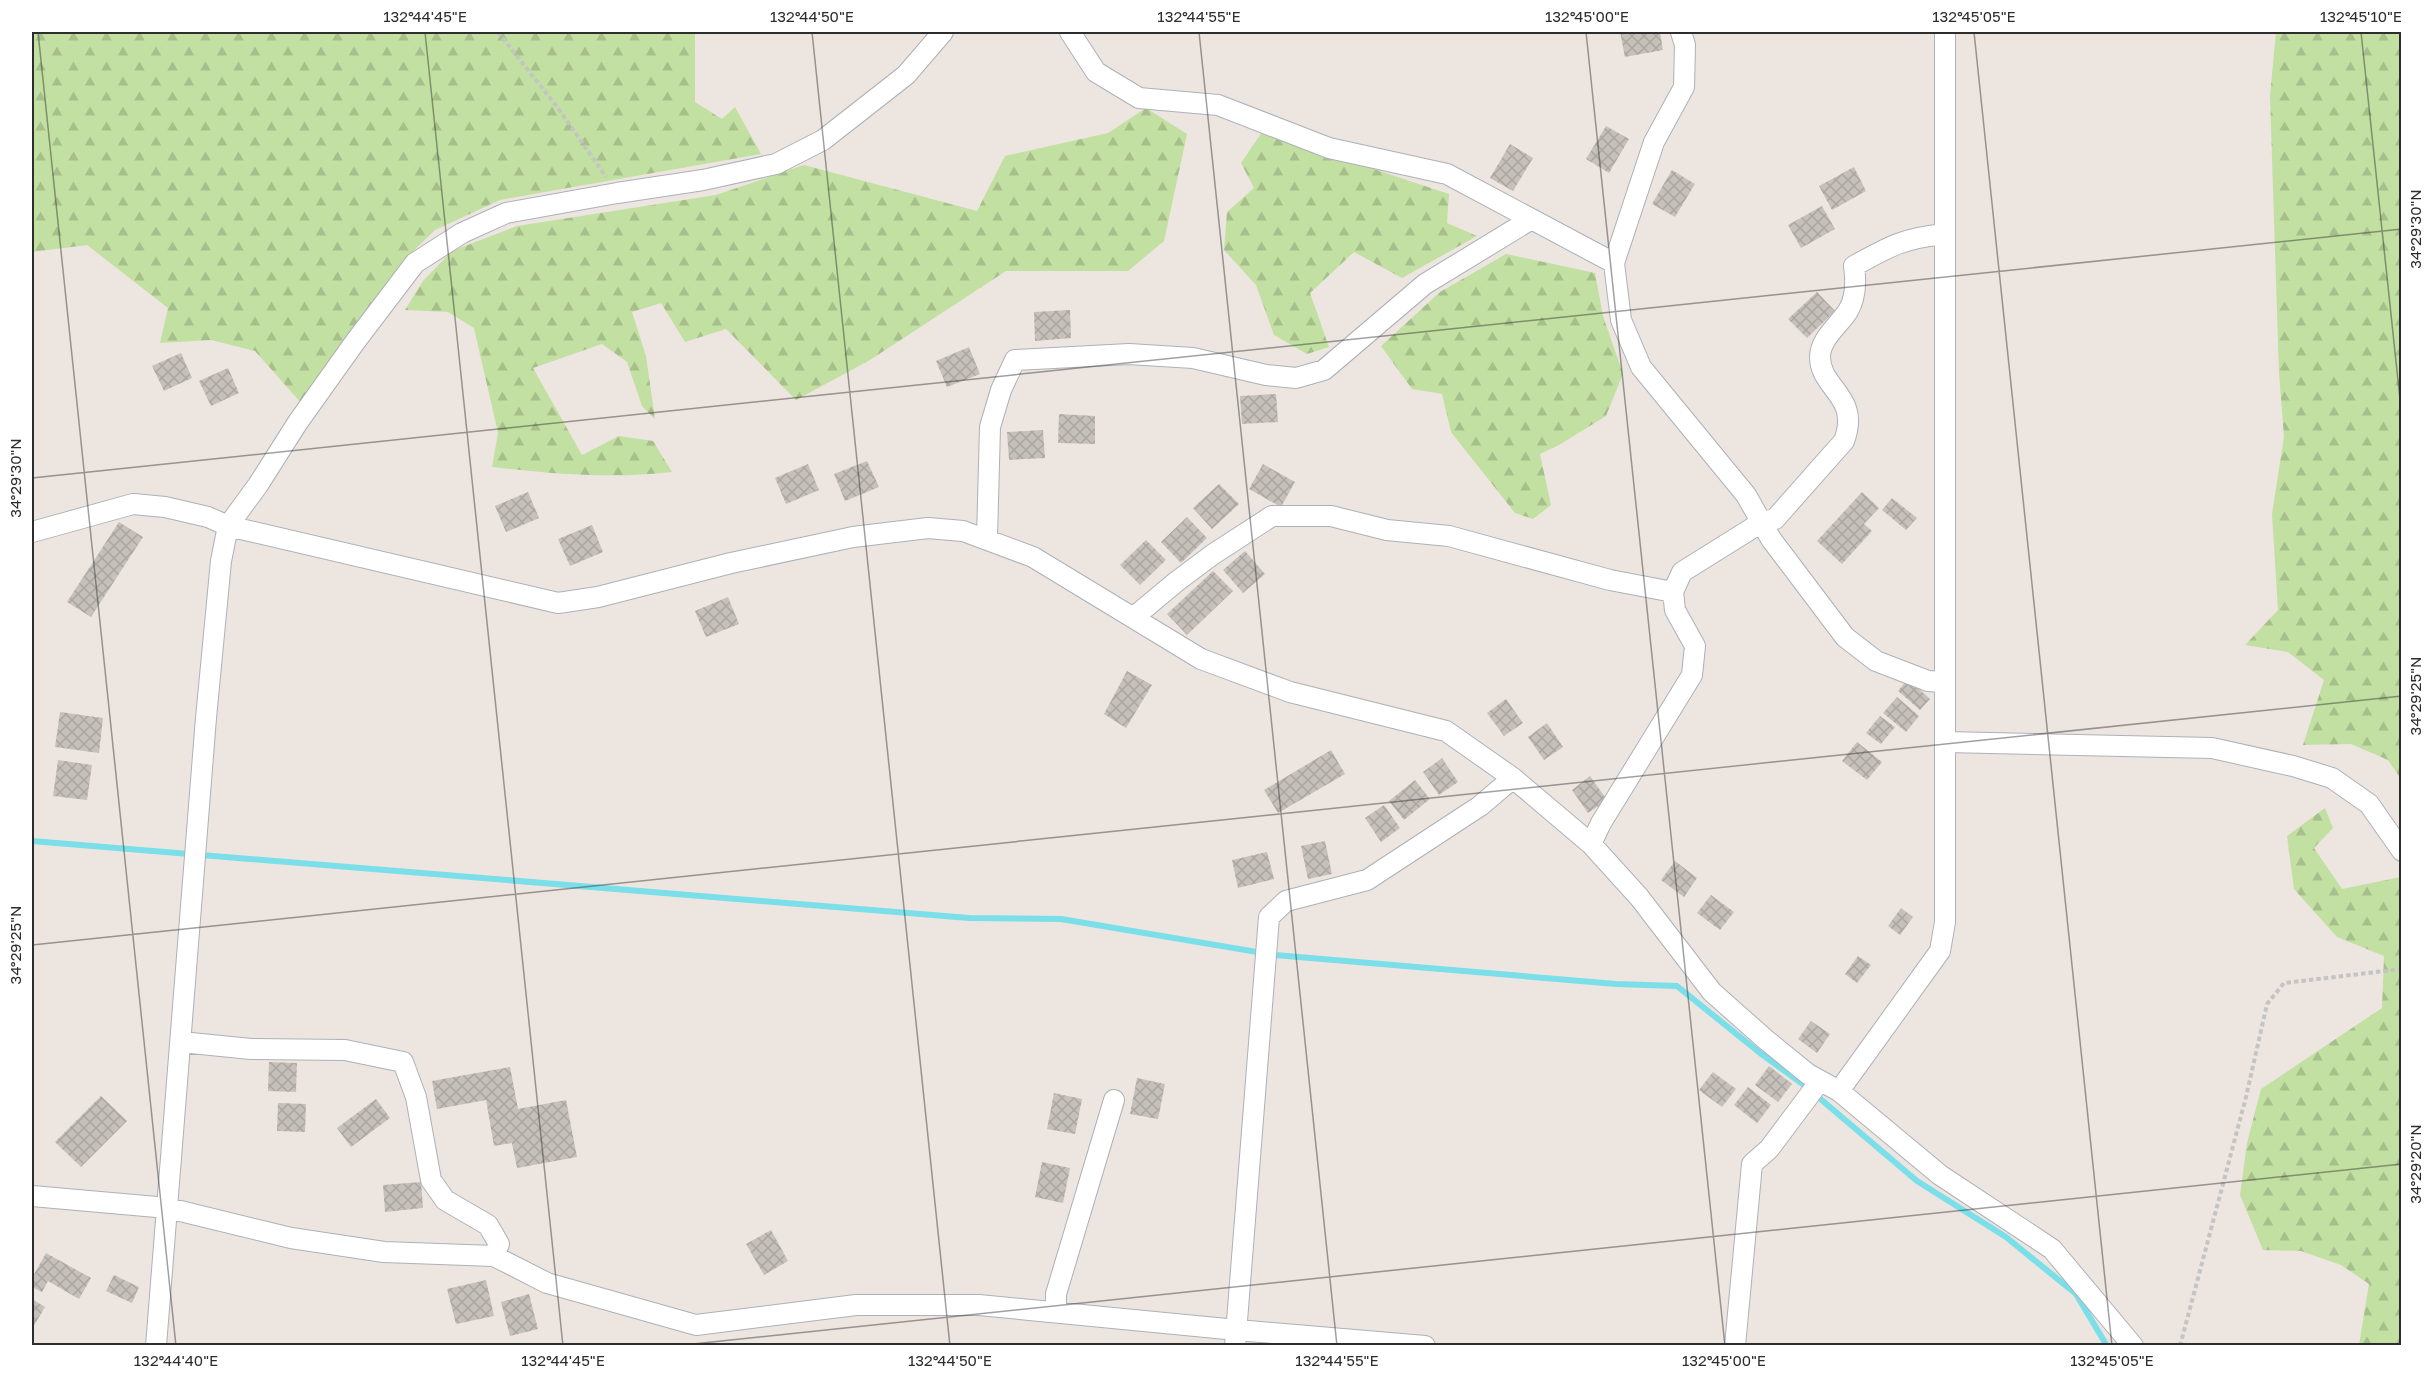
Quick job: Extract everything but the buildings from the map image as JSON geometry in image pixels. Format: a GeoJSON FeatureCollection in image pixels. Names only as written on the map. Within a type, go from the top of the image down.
{"type":"FeatureCollection","features":[{"type":"Feature","properties":{"kind":"street"},"geometry":{"type":"LineString","coordinates":[[156,1346],[206,718],[221,561],[228,526],[329,378],[415,263],[462,233],[506,213],[703,180],[776,164],[823,140],[906,75],[944,32]]}},
{"type":"Feature","properties":{"kind":"street"},"geometry":{"type":"LineString","coordinates":[[1070,32],[1096,72],[1139,98],[1218,105],[1329,148],[1447,174],[1614,263]]}},
{"type":"Feature","properties":{"kind":"street"},"geometry":{"type":"LineString","coordinates":[[1681,32],[1685,45],[1684,87],[1654,142],[1614,263],[1621,320],[1641,367],[1746,495],[1771,539],[1845,637],[1876,661],[1928,681],[1944,682]]}},
{"type":"Feature","properties":{"kind":"street"},"geometry":{"type":"LineString","coordinates":[[1839,1091],[1940,951],[1946,922],[1945,32]]}},
{"type":"Feature","properties":{"kind":"street"},"geometry":{"type":"LineString","coordinates":[[987,538],[990,428],[1000,390],[1015,360],[1129,354],[1193,358],[1266,375],[1296,378],[1324,370],[1425,284],[1530,220]]}},
{"type":"Feature","properties":{"kind":"street"},"geometry":{"type":"LineString","coordinates":[[1591,844],[1601,823],[1692,675],[1695,646],[1675,610],[1673,592],[1682,572],[1762,522],[1775,519],[1844,441],[1850,425],[1846,408],[1839,392],[1824,372],[1820,357],[1823,343],[1849,309],[1854,296],[1854,266],[1890,245],[1914,237],[1945,234]]}},
{"type":"Feature","properties":{"kind":"street"},"geometry":{"type":"LineString","coordinates":[[32,532],[133,504],[165,507],[208,517],[228,526],[558,603],[598,597],[731,563],[854,537],[928,528],[963,531],[987,538],[1033,557],[1201,659],[1290,692],[1446,731],[1513,778],[1591,844],[1639,897],[1712,992],[1765,1039],[1820,1081],[1839,1091],[1940,1175],[2052,1250],[2133,1346]]}},
{"type":"Feature","properties":{"kind":"street"},"geometry":{"type":"LineString","coordinates":[[1134,617],[1212,555],[1272,516],[1331,516],[1388,530],[1449,536],[1610,580],[1673,592]]}},
{"type":"Feature","properties":{"kind":"street"},"geometry":{"type":"LineString","coordinates":[[1946,742],[2211,748],[2293,766],[2331,778],[2369,804],[2402,851]]}},
{"type":"Feature","properties":{"kind":"street"},"geometry":{"type":"LineString","coordinates":[[1236,1338],[1269,917],[1286,901],[1366,880],[1480,806],[1513,778]]}},
{"type":"Feature","properties":{"kind":"street"},"geometry":{"type":"LineString","coordinates":[[181,1042],[251,1049],[345,1050],[403,1062],[416,1097],[431,1180],[445,1200],[488,1225],[499,1244],[494,1256]]}},
{"type":"Feature","properties":{"kind":"street"},"geometry":{"type":"LineString","coordinates":[[1735,1346],[1752,1164],[1769,1149],[1820,1081]]}},
{"type":"Feature","properties":{"kind":"street"},"geometry":{"type":"LineString","coordinates":[[1056,1312],[1056,1294],[1114,1100]]}},
{"type":"Feature","properties":{"kind":"street"},"geometry":{"type":"LineString","coordinates":[[32,1196],[168,1208],[291,1238],[372,1250],[494,1256],[547,1283],[696,1325],[856,1305],[979,1305],[1056,1312],[1236,1338],[1425,1346]]}},
{"type":"Feature","properties":{"kind":"path"},"geometry":{"type":"LineString","coordinates":[[498,32],[558,108],[617,193]]}},
{"type":"Feature","properties":{"kind":"path"},"geometry":{"type":"LineString","coordinates":[[2180,1346],[2246,1097],[2267,1004],[2284,983],[2402,969]]}},
{"type":"Feature","properties":{"kind":"green space"},"geometry":{"type":"Polygon","coordinates":[[[32,32],[695,32],[695,102],[722,119],[735,107],[761,154],[500,200],[435,230],[406,258],[302,404],[255,351],[211,340],[160,343],[168,308],[87,245],[32,252],[32,32]]]}},
{"type":"Feature","properties":{"kind":"green space"},"geometry":{"type":"Polygon","coordinates":[[[2276,32],[2401,32],[2401,779],[2388,760],[2351,744],[2303,745],[2324,680],[2288,652],[2245,645],[2278,610],[2272,514],[2284,437],[2279,373],[2270,96],[2276,32]]]}},
{"type":"Feature","properties":{"kind":"green space"},"geometry":{"type":"Polygon","coordinates":[[[1146,108],[1187,134],[1164,241],[1128,271],[1006,271],[870,360],[796,400],[726,329],[685,342],[661,303],[632,312],[646,356],[655,419],[642,406],[627,362],[602,344],[533,368],[582,455],[619,436],[653,441],[672,472],[582,475],[492,467],[498,433],[474,328],[448,312],[405,310],[423,281],[452,251],[517,226],[716,195],[804,165],[977,211],[1005,156],[1108,133],[1146,108]]]}},
{"type":"Feature","properties":{"kind":"green space"},"geometry":{"type":"Polygon","coordinates":[[[1262,132],[1449,194],[1447,223],[1477,236],[1402,278],[1354,252],[1310,293],[1329,347],[1307,354],[1274,335],[1256,285],[1224,250],[1227,212],[1254,188],[1241,163],[1262,132]]]}},
{"type":"Feature","properties":{"kind":"green space"},"geometry":{"type":"Polygon","coordinates":[[[1506,254],[1595,273],[1603,316],[1623,374],[1606,416],[1540,454],[1551,505],[1533,519],[1515,513],[1451,432],[1442,394],[1412,389],[1381,346],[1440,292],[1506,254]]]}},
{"type":"Feature","properties":{"kind":"green space"},"geometry":{"type":"Polygon","coordinates":[[[2325,808],[2333,828],[2314,848],[2342,889],[2401,877],[2401,1345],[2359,1345],[2369,1284],[2341,1265],[2301,1251],[2263,1250],[2240,1195],[2247,1143],[2261,1089],[2382,1008],[2384,956],[2337,937],[2294,889],[2287,836],[2325,808]]]}},
{"type":"Feature","properties":{"kind":"waterway"},"geometry":{"type":"LineString","coordinates":[[32,841],[969,918],[1061,919],[1275,955],[1616,984],[1677,986],[1760,1053],[1804,1085],[1917,1181],[2006,1237],[2076,1294],[2107,1346]]}}]}
